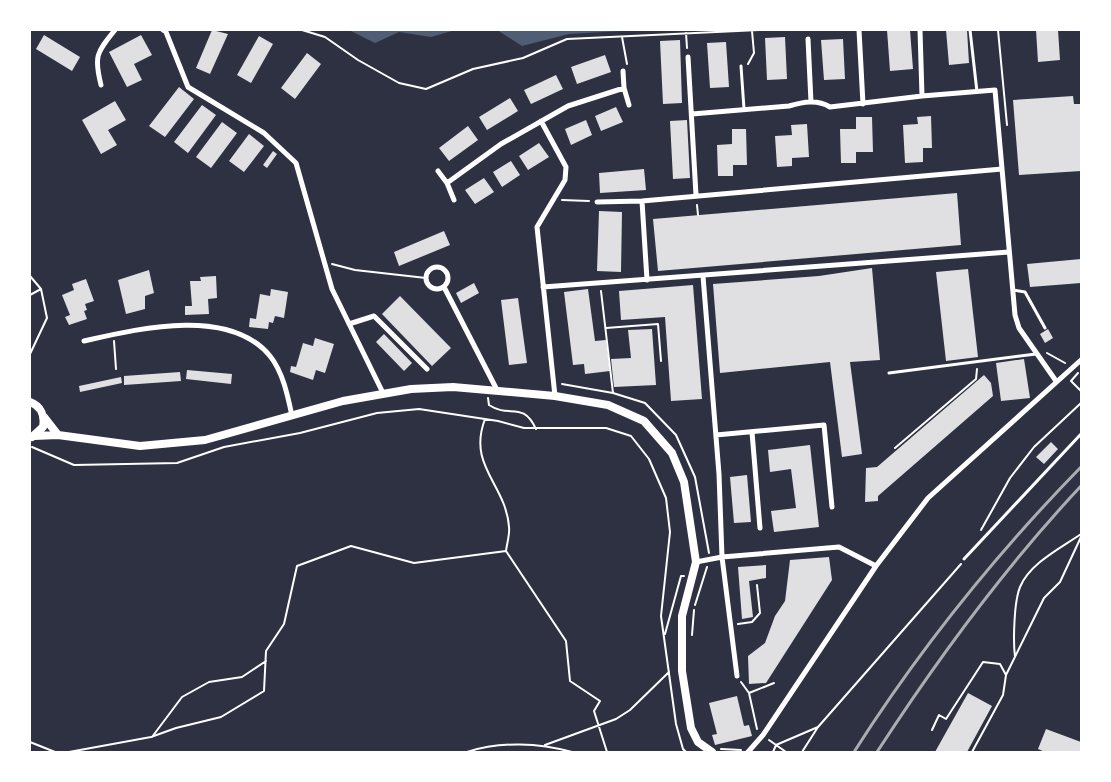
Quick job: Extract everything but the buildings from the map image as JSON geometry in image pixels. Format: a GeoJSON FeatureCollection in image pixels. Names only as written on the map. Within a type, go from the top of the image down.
{"type":"FeatureCollection","features":[{"type":"Feature","properties":{"kind":"street"},"geometry":{"type":"LineString","coordinates":[[101,85],[96,62],[103,44],[115,30]]}},
{"type":"Feature","properties":{"kind":"street"},"geometry":{"type":"LineString","coordinates":[[163,30],[188,87],[264,133],[296,163],[306,192],[332,289],[383,393]]}},
{"type":"Feature","properties":{"kind":"street"},"geometry":{"type":"LineString","coordinates":[[859,30],[863,104]]}},
{"type":"Feature","properties":{"kind":"street"},"geometry":{"type":"LineString","coordinates":[[920,30],[922,96]]}},
{"type":"Feature","properties":{"kind":"street"},"geometry":{"type":"LineString","coordinates":[[808,39],[811,102]]}},
{"type":"Feature","properties":{"kind":"street"},"geometry":{"type":"LineString","coordinates":[[688,57],[696,195]]}},
{"type":"Feature","properties":{"kind":"street"},"geometry":{"type":"LineString","coordinates":[[623,71],[624,88],[629,105]]}},
{"type":"Feature","properties":{"kind":"street"},"geometry":{"type":"LineString","coordinates":[[447,183],[501,144],[568,106],[624,88]]}},
{"type":"Feature","properties":{"kind":"street"},"geometry":{"type":"LineString","coordinates":[[692,114],[811,102],[822,102],[830,107],[922,96],[995,90],[1015,315],[1019,328],[1056,382]]}},
{"type":"Feature","properties":{"kind":"street"},"geometry":{"type":"LineString","coordinates":[[541,121],[566,167],[565,180],[537,227],[555,396]]}},
{"type":"Feature","properties":{"kind":"street"},"geometry":{"type":"LineString","coordinates":[[597,202],[642,200],[1002,169]]}},
{"type":"Feature","properties":{"kind":"street"},"geometry":{"type":"LineString","coordinates":[[438,171],[447,183],[454,200]]}},
{"type":"Feature","properties":{"kind":"street"},"geometry":{"type":"LineString","coordinates":[[642,200],[647,280]]}},
{"type":"Feature","properties":{"kind":"street"},"geometry":{"type":"LineString","coordinates":[[543,287],[1009,252]]}},
{"type":"Feature","properties":{"kind":"street"},"geometry":{"type":"LineString","coordinates":[[444,287],[437,289],[431,287],[426,278],[427,273],[433,268],[443,269],[448,277],[444,287],[497,390]]}},
{"type":"Feature","properties":{"kind":"street"},"geometry":{"type":"LineString","coordinates":[[703,276],[716,435],[722,557],[737,676]]}},
{"type":"Feature","properties":{"kind":"street"},"geometry":{"type":"LineString","coordinates":[[348,324],[374,316],[426,369]]}},
{"type":"Feature","properties":{"kind":"street"},"geometry":{"type":"LineString","coordinates":[[84,340],[163,325],[211,326],[243,334],[270,356],[285,388],[292,416]]}},
{"type":"Feature","properties":{"kind":"street"},"geometry":{"type":"LineString","coordinates":[[748,752],[763,735],[876,566],[928,498],[1072,366],[1081,360]]}},
{"type":"Feature","properties":{"kind":"street"},"geometry":{"type":"LineString","coordinates":[[32,437],[58,435],[140,446],[205,440],[343,401],[411,389],[453,387],[555,396],[608,405],[644,421],[672,453],[684,482],[696,562],[682,616],[682,672],[691,728],[698,742],[713,750]]}},
{"type":"Feature","properties":{"kind":"street"},"geometry":{"type":"LineString","coordinates":[[30,402],[41,410],[43,416],[43,426],[32,437]]}},
{"type":"Feature","properties":{"kind":"street"},"geometry":{"type":"LineString","coordinates":[[43,416],[58,435]]}},
{"type":"Feature","properties":{"kind":"street"},"geometry":{"type":"LineString","coordinates":[[716,435],[824,425],[832,507]]}},
{"type":"Feature","properties":{"kind":"street"},"geometry":{"type":"LineString","coordinates":[[752,432],[760,528]]}},
{"type":"Feature","properties":{"kind":"street"},"geometry":{"type":"LineString","coordinates":[[696,562],[722,557],[839,547],[876,566]]}},
{"type":"Feature","properties":{"kind":"lane"},"geometry":{"type":"LineString","coordinates":[[970,30],[977,92]]}},
{"type":"Feature","properties":{"kind":"lane"},"geometry":{"type":"LineString","coordinates":[[741,66],[744,109]]}},
{"type":"Feature","properties":{"kind":"lane"},"geometry":{"type":"LineString","coordinates":[[1013,290],[1025,292],[1045,328]]}},
{"type":"Feature","properties":{"kind":"lane"},"geometry":{"type":"LineString","coordinates":[[889,374],[1036,354]]}},
{"type":"Feature","properties":{"kind":"lane"},"geometry":{"type":"LineString","coordinates":[[964,559],[1081,434]]}},
{"type":"Feature","properties":{"kind":"path"},"geometry":{"type":"LineString","coordinates":[[302,30],[325,36],[358,60],[399,83],[426,89],[473,69],[523,58],[566,39],[759,30]]}},
{"type":"Feature","properties":{"kind":"path"},"geometry":{"type":"LineString","coordinates":[[741,66],[750,64],[754,53],[752,30]]}},
{"type":"Feature","properties":{"kind":"path"},"geometry":{"type":"LineString","coordinates":[[998,30],[1007,126]]}},
{"type":"Feature","properties":{"kind":"path"},"geometry":{"type":"LineString","coordinates":[[686,33],[688,57]]}},
{"type":"Feature","properties":{"kind":"path"},"geometry":{"type":"LineString","coordinates":[[554,200],[586,201]]}},
{"type":"Feature","properties":{"kind":"path"},"geometry":{"type":"LineString","coordinates":[[323,261],[356,270],[426,278]]}},
{"type":"Feature","properties":{"kind":"path"},"geometry":{"type":"LineString","coordinates":[[30,276],[40,289],[47,318],[30,354]]}},
{"type":"Feature","properties":{"kind":"path"},"geometry":{"type":"LineString","coordinates":[[600,283],[613,393]]}},
{"type":"Feature","properties":{"kind":"path"},"geometry":{"type":"LineString","coordinates":[[30,295],[40,289]]}},
{"type":"Feature","properties":{"kind":"path"},"geometry":{"type":"LineString","coordinates":[[606,328],[658,324],[661,361]]}},
{"type":"Feature","properties":{"kind":"path"},"geometry":{"type":"LineString","coordinates":[[113,338],[116,370]]}},
{"type":"Feature","properties":{"kind":"path"},"geometry":{"type":"LineString","coordinates":[[1045,351],[1058,361],[1072,366]]}},
{"type":"Feature","properties":{"kind":"path"},"geometry":{"type":"LineString","coordinates":[[895,448],[976,378],[977,362]]}},
{"type":"Feature","properties":{"kind":"path"},"geometry":{"type":"LineString","coordinates":[[1079,374],[1071,381],[1081,391]]}},
{"type":"Feature","properties":{"kind":"path"},"geometry":{"type":"LineString","coordinates":[[486,390],[489,405],[497,410],[520,412],[530,416],[536,429]]}},
{"type":"Feature","properties":{"kind":"path"},"geometry":{"type":"LineString","coordinates":[[978,535],[1010,478],[1034,447],[1081,404]]}},
{"type":"Feature","properties":{"kind":"path"},"geometry":{"type":"LineString","coordinates":[[30,446],[74,464],[177,462],[224,447],[300,433],[377,413],[419,409],[536,429],[606,428],[631,436],[649,459],[666,498],[670,532],[661,616],[676,724],[686,752]]}},
{"type":"Feature","properties":{"kind":"path"},"geometry":{"type":"LineString","coordinates":[[485,419],[480,432],[480,456],[500,494],[509,527],[506,551],[566,641],[570,681],[600,701],[594,711],[607,752]]}},
{"type":"Feature","properties":{"kind":"path"},"geometry":{"type":"LineString","coordinates":[[1015,657],[1013,630],[1020,587],[1035,567],[1081,536]]}},
{"type":"Feature","properties":{"kind":"path"},"geometry":{"type":"LineString","coordinates":[[972,752],[1000,703],[1006,675],[1044,598],[1060,582],[1081,536]]}},
{"type":"Feature","properties":{"kind":"path"},"geometry":{"type":"LineString","coordinates":[[69,752],[151,737],[176,728],[221,717],[264,691],[266,651],[284,624],[297,566],[351,546],[414,563],[506,551]]}},
{"type":"Feature","properties":{"kind":"path"},"geometry":{"type":"LineString","coordinates":[[692,640],[694,610],[710,559]]}},
{"type":"Feature","properties":{"kind":"path"},"geometry":{"type":"LineString","coordinates":[[802,752],[818,727],[964,559]]}},
{"type":"Feature","properties":{"kind":"path"},"geometry":{"type":"LineString","coordinates":[[665,636],[681,576],[692,576]]}},
{"type":"Feature","properties":{"kind":"path"},"geometry":{"type":"LineString","coordinates":[[742,624],[752,622],[760,613],[757,585]]}},
{"type":"Feature","properties":{"kind":"path"},"geometry":{"type":"LineString","coordinates":[[151,737],[182,697],[209,682],[242,677],[266,661]]}},
{"type":"Feature","properties":{"kind":"path"},"geometry":{"type":"LineString","coordinates":[[932,730],[939,715],[946,719],[983,662],[1000,664],[1006,675]]}},
{"type":"Feature","properties":{"kind":"path"},"geometry":{"type":"LineString","coordinates":[[545,745],[616,719],[630,710],[669,672]]}},
{"type":"Feature","properties":{"kind":"path"},"geometry":{"type":"LineString","coordinates":[[737,676],[749,693],[757,732],[786,752]]}},
{"type":"Feature","properties":{"kind":"path"},"geometry":{"type":"LineString","coordinates":[[749,693],[774,683]]}},
{"type":"Feature","properties":{"kind":"path"},"geometry":{"type":"LineString","coordinates":[[773,752],[776,745],[818,727]]}},
{"type":"Feature","properties":{"kind":"path"},"geometry":{"type":"LineString","coordinates":[[30,742],[55,752]]}},
{"type":"Feature","properties":{"kind":"path"},"geometry":{"type":"LineString","coordinates":[[467,752],[513,745],[545,745],[572,752]]}},
{"type":"Feature","properties":{"kind":"path"},"geometry":{"type":"LineString","coordinates":[[713,750],[740,751],[746,745]]}},
{"type":"Feature","properties":{"kind":"water"},"geometry":{"type":"Polygon","coordinates":[[[349,30],[455,30],[431,37],[399,32],[375,43],[349,30]]]}},
{"type":"Feature","properties":{"kind":"water"},"geometry":{"type":"Polygon","coordinates":[[[497,30],[639,30],[569,34],[522,46],[497,30]]]}},
{"type":"Feature","properties":{"kind":"railway"},"geometry":{"type":"LineString","coordinates":[[854,752],[905,677],[960,604],[1019,533],[1081,467]]}},
{"type":"Feature","properties":{"kind":"railway"},"geometry":{"type":"LineString","coordinates":[[877,752],[973,614],[1081,486]]}}]}
